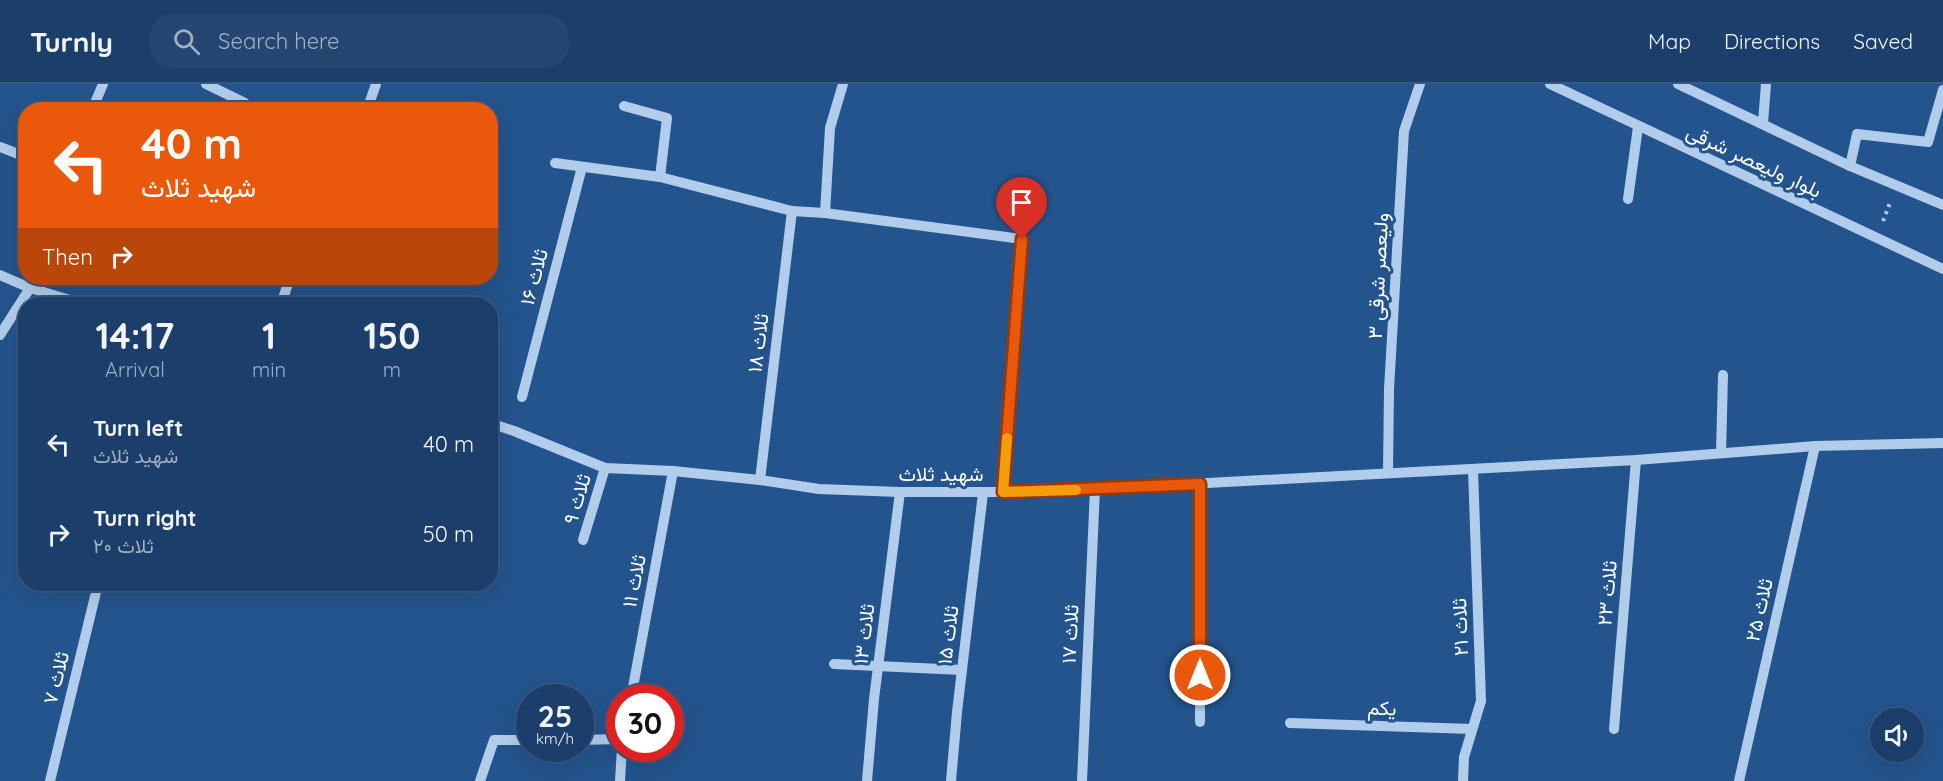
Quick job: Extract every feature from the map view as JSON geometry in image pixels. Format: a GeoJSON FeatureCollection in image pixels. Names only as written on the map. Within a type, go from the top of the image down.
{"type":"FeatureCollection","features":[{"type":"Feature","properties":{"kind":"street"},"geometry":{"type":"LineString","coordinates":[[206,84],[243,102]]}},
{"type":"Feature","properties":{"kind":"street"},"geometry":{"type":"LineString","coordinates":[[370,102],[376,84]]}},
{"type":"Feature","properties":{"kind":"street"},"geometry":{"type":"LineString","coordinates":[[825,213],[830,128],[843,84]]}},
{"type":"Feature","properties":{"kind":"street","name":"ولیعصر شرقی ۳"},"geometry":{"type":"LineString","coordinates":[[1388,472],[1389,389],[1404,131],[1420,84]]}},
{"type":"Feature","properties":{"kind":"street","name":"بلوار ولیعصر شرقی"},"geometry":{"type":"LineString","coordinates":[[1550,84],[1943,269]]}},
{"type":"Feature","properties":{"kind":"street","name":"بلوار ولیعصر شرقی"},"geometry":{"type":"LineString","coordinates":[[1678,84],[1850,166],[1943,205]]}},
{"type":"Feature","properties":{"kind":"street"},"geometry":{"type":"LineString","coordinates":[[1763,123],[1766,84]]}},
{"type":"Feature","properties":{"kind":"street"},"geometry":{"type":"LineString","coordinates":[[94,102],[98,85]]}},
{"type":"Feature","properties":{"kind":"street"},"geometry":{"type":"LineString","coordinates":[[1850,166],[1857,134],[1928,142],[1943,90]]}},
{"type":"Feature","properties":{"kind":"street"},"geometry":{"type":"LineString","coordinates":[[624,106],[667,118],[660,177]]}},
{"type":"Feature","properties":{"kind":"street"},"geometry":{"type":"LineString","coordinates":[[1628,199],[1638,127]]}},
{"type":"Feature","properties":{"kind":"street"},"geometry":{"type":"LineString","coordinates":[[0,147],[18,154]]}},
{"type":"Feature","properties":{"kind":"street"},"geometry":{"type":"LineString","coordinates":[[555,164],[660,177],[792,211],[825,213],[1022,239],[1003,492]]}},
{"type":"Feature","properties":{"kind":"street","name":"ثلاث ۱۶"},"geometry":{"type":"LineString","coordinates":[[522,397],[582,167]]}},
{"type":"Feature","properties":{"kind":"street","name":"ثلاث ۱۸"},"geometry":{"type":"LineString","coordinates":[[760,480],[792,211]]}},
{"type":"Feature","properties":{"kind":"street"},"geometry":{"type":"LineString","coordinates":[[0,275],[18,280]]}},
{"type":"Feature","properties":{"kind":"street"},"geometry":{"type":"LineString","coordinates":[[36,285],[66,297]]}},
{"type":"Feature","properties":{"kind":"street"},"geometry":{"type":"LineString","coordinates":[[0,335],[18,305]]}},
{"type":"Feature","properties":{"kind":"street"},"geometry":{"type":"LineString","coordinates":[[1720,453],[1723,375]]}},
{"type":"Feature","properties":{"kind":"street","name":"شهید ثلاث"},"geometry":{"type":"LineString","coordinates":[[498,425],[605,468],[673,471],[819,489],[900,492],[983,493],[1095,489],[1636,460],[1815,446],[1943,443]]}},
{"type":"Feature","properties":{"kind":"street","name":"ثلاث ۲۵"},"geometry":{"type":"LineString","coordinates":[[1739,781],[1815,446]]}},
{"type":"Feature","properties":{"kind":"street","name":"ثلاث ۲۳"},"geometry":{"type":"LineString","coordinates":[[1614,729],[1636,460]]}},
{"type":"Feature","properties":{"kind":"street","name":"ثلاث ۹"},"geometry":{"type":"LineString","coordinates":[[583,540],[605,468]]}},
{"type":"Feature","properties":{"kind":"street","name":"ثلاث ۲۱"},"geometry":{"type":"LineString","coordinates":[[1463,781],[1464,757],[1481,701],[1473,469]]}},
{"type":"Feature","properties":{"kind":"street","name":"ثلاث ۱۱"},"geometry":{"type":"LineString","coordinates":[[634,684],[673,471]]}},
{"type":"Feature","properties":{"kind":"street"},"geometry":{"type":"LineString","coordinates":[[1200,484],[1200,722]]}},
{"type":"Feature","properties":{"kind":"street","name":"ثلاث ۱۷"},"geometry":{"type":"LineString","coordinates":[[1082,781],[1095,489]]}},
{"type":"Feature","properties":{"kind":"street","name":"ثلاث ۱۳"},"geometry":{"type":"LineString","coordinates":[[867,781],[874,699],[900,492]]}},
{"type":"Feature","properties":{"kind":"street","name":"ثلاث ۱۵"},"geometry":{"type":"LineString","coordinates":[[951,781],[983,493]]}},
{"type":"Feature","properties":{"kind":"street","name":"ثلاث ۷"},"geometry":{"type":"LineString","coordinates":[[50,781],[96,591]]}},
{"type":"Feature","properties":{"kind":"street"},"geometry":{"type":"LineString","coordinates":[[834,664],[962,670]]}},
{"type":"Feature","properties":{"kind":"street","name":"یکم"},"geometry":{"type":"LineString","coordinates":[[1290,723],[1472,729]]}},
{"type":"Feature","properties":{"kind":"street"},"geometry":{"type":"LineString","coordinates":[[480,781],[494,740],[516,740]]}},
{"type":"Feature","properties":{"kind":"street"},"geometry":{"type":"LineString","coordinates":[[620,781],[621,762]]}},
{"type":"Feature","properties":{"kind":"path"},"geometry":{"type":"LineString","coordinates":[[1876,238],[1897,186]]}},
{"type":"Feature","properties":{"kind":"slow traffic"},"geometry":{"type":"LineString","coordinates":[[1007,438],[1003,492],[1076,490]]}},
{"type":"Feature","properties":{"kind":"route"},"geometry":{"type":"LineString","coordinates":[[1022,239],[1003,492],[1200,484],[1200,675]]}}]}
